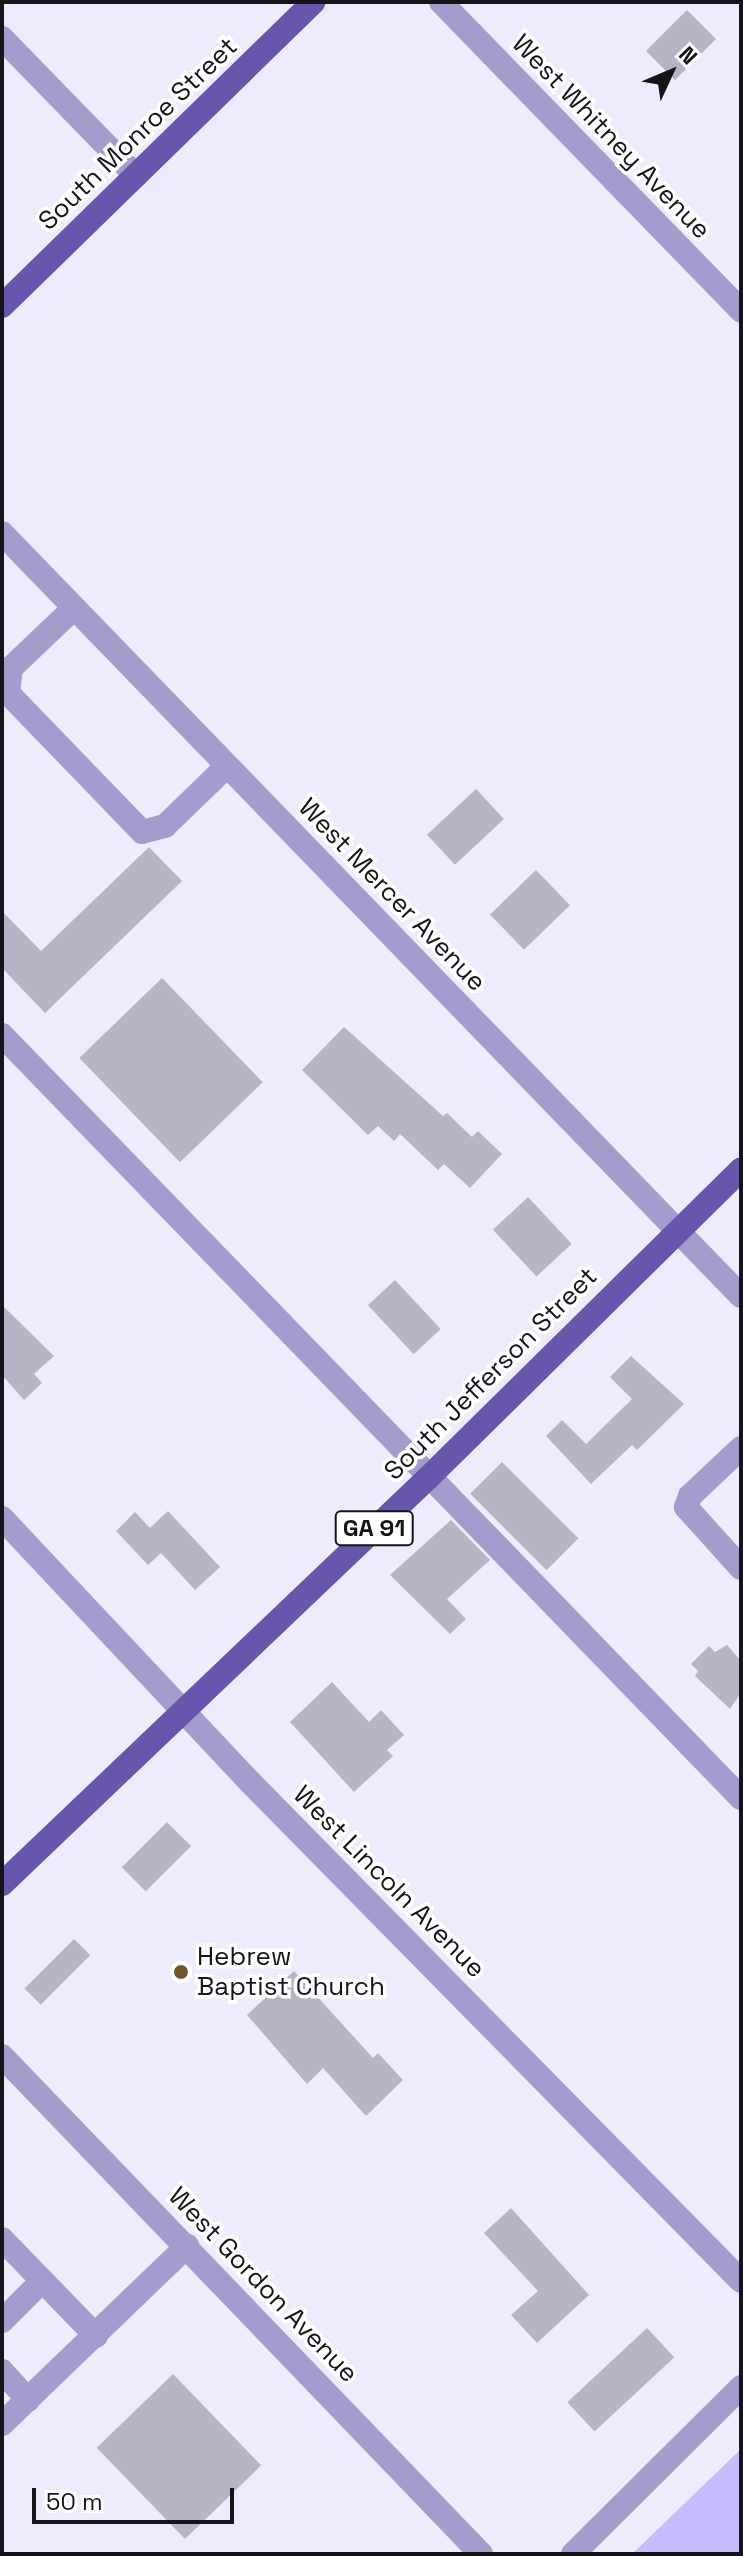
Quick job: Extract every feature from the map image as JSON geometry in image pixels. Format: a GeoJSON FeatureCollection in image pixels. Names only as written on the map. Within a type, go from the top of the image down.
{"type":"FeatureCollection","features":[{"type":"Feature","properties":{"kind":"main road","name":"South Monroe Street"},"geometry":{"type":"LineString","coordinates":[[2,306],[313,2]]}},
{"type":"Feature","properties":{"kind":"main road","name":"South Jefferson Street"},"geometry":{"type":"LineString","coordinates":[[2,1884],[184,1707],[429,1477],[741,1169]]}},
{"type":"Feature","properties":{"kind":"street","name":"West Whitney Avenue"},"geometry":{"type":"LineString","coordinates":[[441,2],[741,311]]}},
{"type":"Feature","properties":{"kind":"street"},"geometry":{"type":"LineString","coordinates":[[2,38],[136,176]]}},
{"type":"Feature","properties":{"kind":"street","name":"West Mercer Avenue"},"geometry":{"type":"LineString","coordinates":[[2,533],[741,1296]]}},
{"type":"Feature","properties":{"kind":"street"},"geometry":{"type":"LineString","coordinates":[[74,608],[11,668],[8,693],[28,715],[142,832],[165,826],[227,766]]}},
{"type":"Feature","properties":{"kind":"street"},"geometry":{"type":"LineString","coordinates":[[2,1035],[741,1798]]}},
{"type":"Feature","properties":{"kind":"street"},"geometry":{"type":"LineString","coordinates":[[741,1448],[690,1496],[686,1507],[741,1568]]}},
{"type":"Feature","properties":{"kind":"street","name":"West Lincoln Avenue"},"geometry":{"type":"LineString","coordinates":[[2,1518],[184,1707],[250,1782],[741,2281]]}},
{"type":"Feature","properties":{"kind":"street","name":"West Gordon Avenue"},"geometry":{"type":"LineString","coordinates":[[2,2056],[481,2554]]}},
{"type":"Feature","properties":{"kind":"street"},"geometry":{"type":"LineString","coordinates":[[2,2239],[96,2336]]}},
{"type":"Feature","properties":{"kind":"street"},"geometry":{"type":"LineString","coordinates":[[2,2424],[187,2246]]}},
{"type":"Feature","properties":{"kind":"street"},"geometry":{"type":"LineString","coordinates":[[2,2321],[42,2281]]}},
{"type":"Feature","properties":{"kind":"street"},"geometry":{"type":"LineString","coordinates":[[2,2371],[28,2400]]}},
{"type":"Feature","properties":{"kind":"street"},"geometry":{"type":"LineString","coordinates":[[573,2554],[741,2387]]}},
{"type":"Feature","properties":{"kind":"shaded area"},"geometry":{"type":"Polygon","coordinates":[[[741,2449],[741,2554],[632,2554],[741,2449]]]}},
{"type":"Feature","properties":{"kind":"building"},"geometry":{"type":"Polygon","coordinates":[[[687,10],[716,39],[675,80],[646,51],[687,10]]]}},
{"type":"Feature","properties":{"kind":"building"},"geometry":{"type":"Polygon","coordinates":[[[476,789],[504,819],[455,865],[427,835],[476,789]]]}},
{"type":"Feature","properties":{"kind":"building"},"geometry":{"type":"Polygon","coordinates":[[[149,847],[182,881],[45,1013],[2,968],[2,911],[41,951],[149,847]]]}},
{"type":"Feature","properties":{"kind":"building"},"geometry":{"type":"Polygon","coordinates":[[[536,870],[570,905],[524,950],[490,914],[536,870]]]}},
{"type":"Feature","properties":{"kind":"building"},"geometry":{"type":"Polygon","coordinates":[[[162,978],[263,1082],[180,1162],[79,1058],[162,978]]]}},
{"type":"Feature","properties":{"kind":"building"},"geometry":{"type":"Polygon","coordinates":[[[344,1027],[443,1116],[447,1113],[472,1137],[478,1131],[502,1154],[470,1188],[444,1164],[438,1170],[400,1134],[394,1141],[378,1126],[368,1135],[302,1070],[344,1027]]]}},
{"type":"Feature","properties":{"kind":"building"},"geometry":{"type":"Polygon","coordinates":[[[528,1197],[572,1244],[537,1277],[493,1230],[528,1197]]]}},
{"type":"Feature","properties":{"kind":"building"},"geometry":{"type":"Polygon","coordinates":[[[395,1280],[441,1329],[414,1354],[368,1305],[395,1280]]]}},
{"type":"Feature","properties":{"kind":"building"},"geometry":{"type":"Polygon","coordinates":[[[2,1305],[54,1356],[34,1374],[42,1383],[24,1400],[2,1375],[2,1305]]]}},
{"type":"Feature","properties":{"kind":"building"},"geometry":{"type":"Polygon","coordinates":[[[631,1356],[684,1404],[637,1450],[632,1445],[591,1484],[546,1436],[562,1420],[586,1444],[632,1399],[610,1377],[631,1356]]]}},
{"type":"Feature","properties":{"kind":"building"},"geometry":{"type":"Polygon","coordinates":[[[502,1462],[578,1538],[547,1570],[470,1494],[502,1462]]]}},
{"type":"Feature","properties":{"kind":"building"},"geometry":{"type":"Polygon","coordinates":[[[168,1511],[220,1567],[195,1590],[161,1553],[148,1565],[116,1531],[135,1512],[150,1528],[168,1511]]]}},
{"type":"Feature","properties":{"kind":"building"},"geometry":{"type":"Polygon","coordinates":[[[451,1520],[490,1560],[447,1599],[466,1619],[450,1634],[390,1575],[451,1520]]]}},
{"type":"Feature","properties":{"kind":"building"},"geometry":{"type":"Polygon","coordinates":[[[727,1645],[741,1661],[741,1693],[730,1709],[695,1676],[698,1671],[691,1664],[709,1646],[715,1652],[727,1645]]]}},
{"type":"Feature","properties":{"kind":"building"},"geometry":{"type":"Polygon","coordinates":[[[332,1682],[369,1722],[381,1710],[404,1735],[387,1750],[393,1756],[354,1792],[290,1722],[332,1682]]]}},
{"type":"Feature","properties":{"kind":"building"},"geometry":{"type":"Polygon","coordinates":[[[167,1822],[191,1846],[146,1891],[122,1867],[167,1822]]]}},
{"type":"Feature","properties":{"kind":"building"},"geometry":{"type":"Polygon","coordinates":[[[74,1939],[90,1955],[41,2005],[25,1988],[74,1939]]]}},
{"type":"Feature","properties":{"kind":"building"},"geometry":{"type":"Polygon","coordinates":[[[294,1971],[373,2058],[378,2053],[403,2080],[366,2116],[323,2068],[307,2084],[247,2015],[294,1971]]]}},
{"type":"Feature","properties":{"kind":"building"},"geometry":{"type":"Polygon","coordinates":[[[511,2208],[589,2295],[537,2343],[511,2315],[538,2291],[484,2233],[511,2208]]]}},
{"type":"Feature","properties":{"kind":"building"},"geometry":{"type":"Polygon","coordinates":[[[647,2328],[674,2357],[595,2432],[567,2402],[647,2328]]]}},
{"type":"Feature","properties":{"kind":"building"},"geometry":{"type":"Polygon","coordinates":[[[173,2374],[261,2465],[185,2539],[97,2448],[173,2374]]]}},
{"type":"Feature","properties":{"kind":"place","name":"Hebrew Baptist Church"},"geometry":{"type":"Point","coordinates":[181,1972]}}]}
